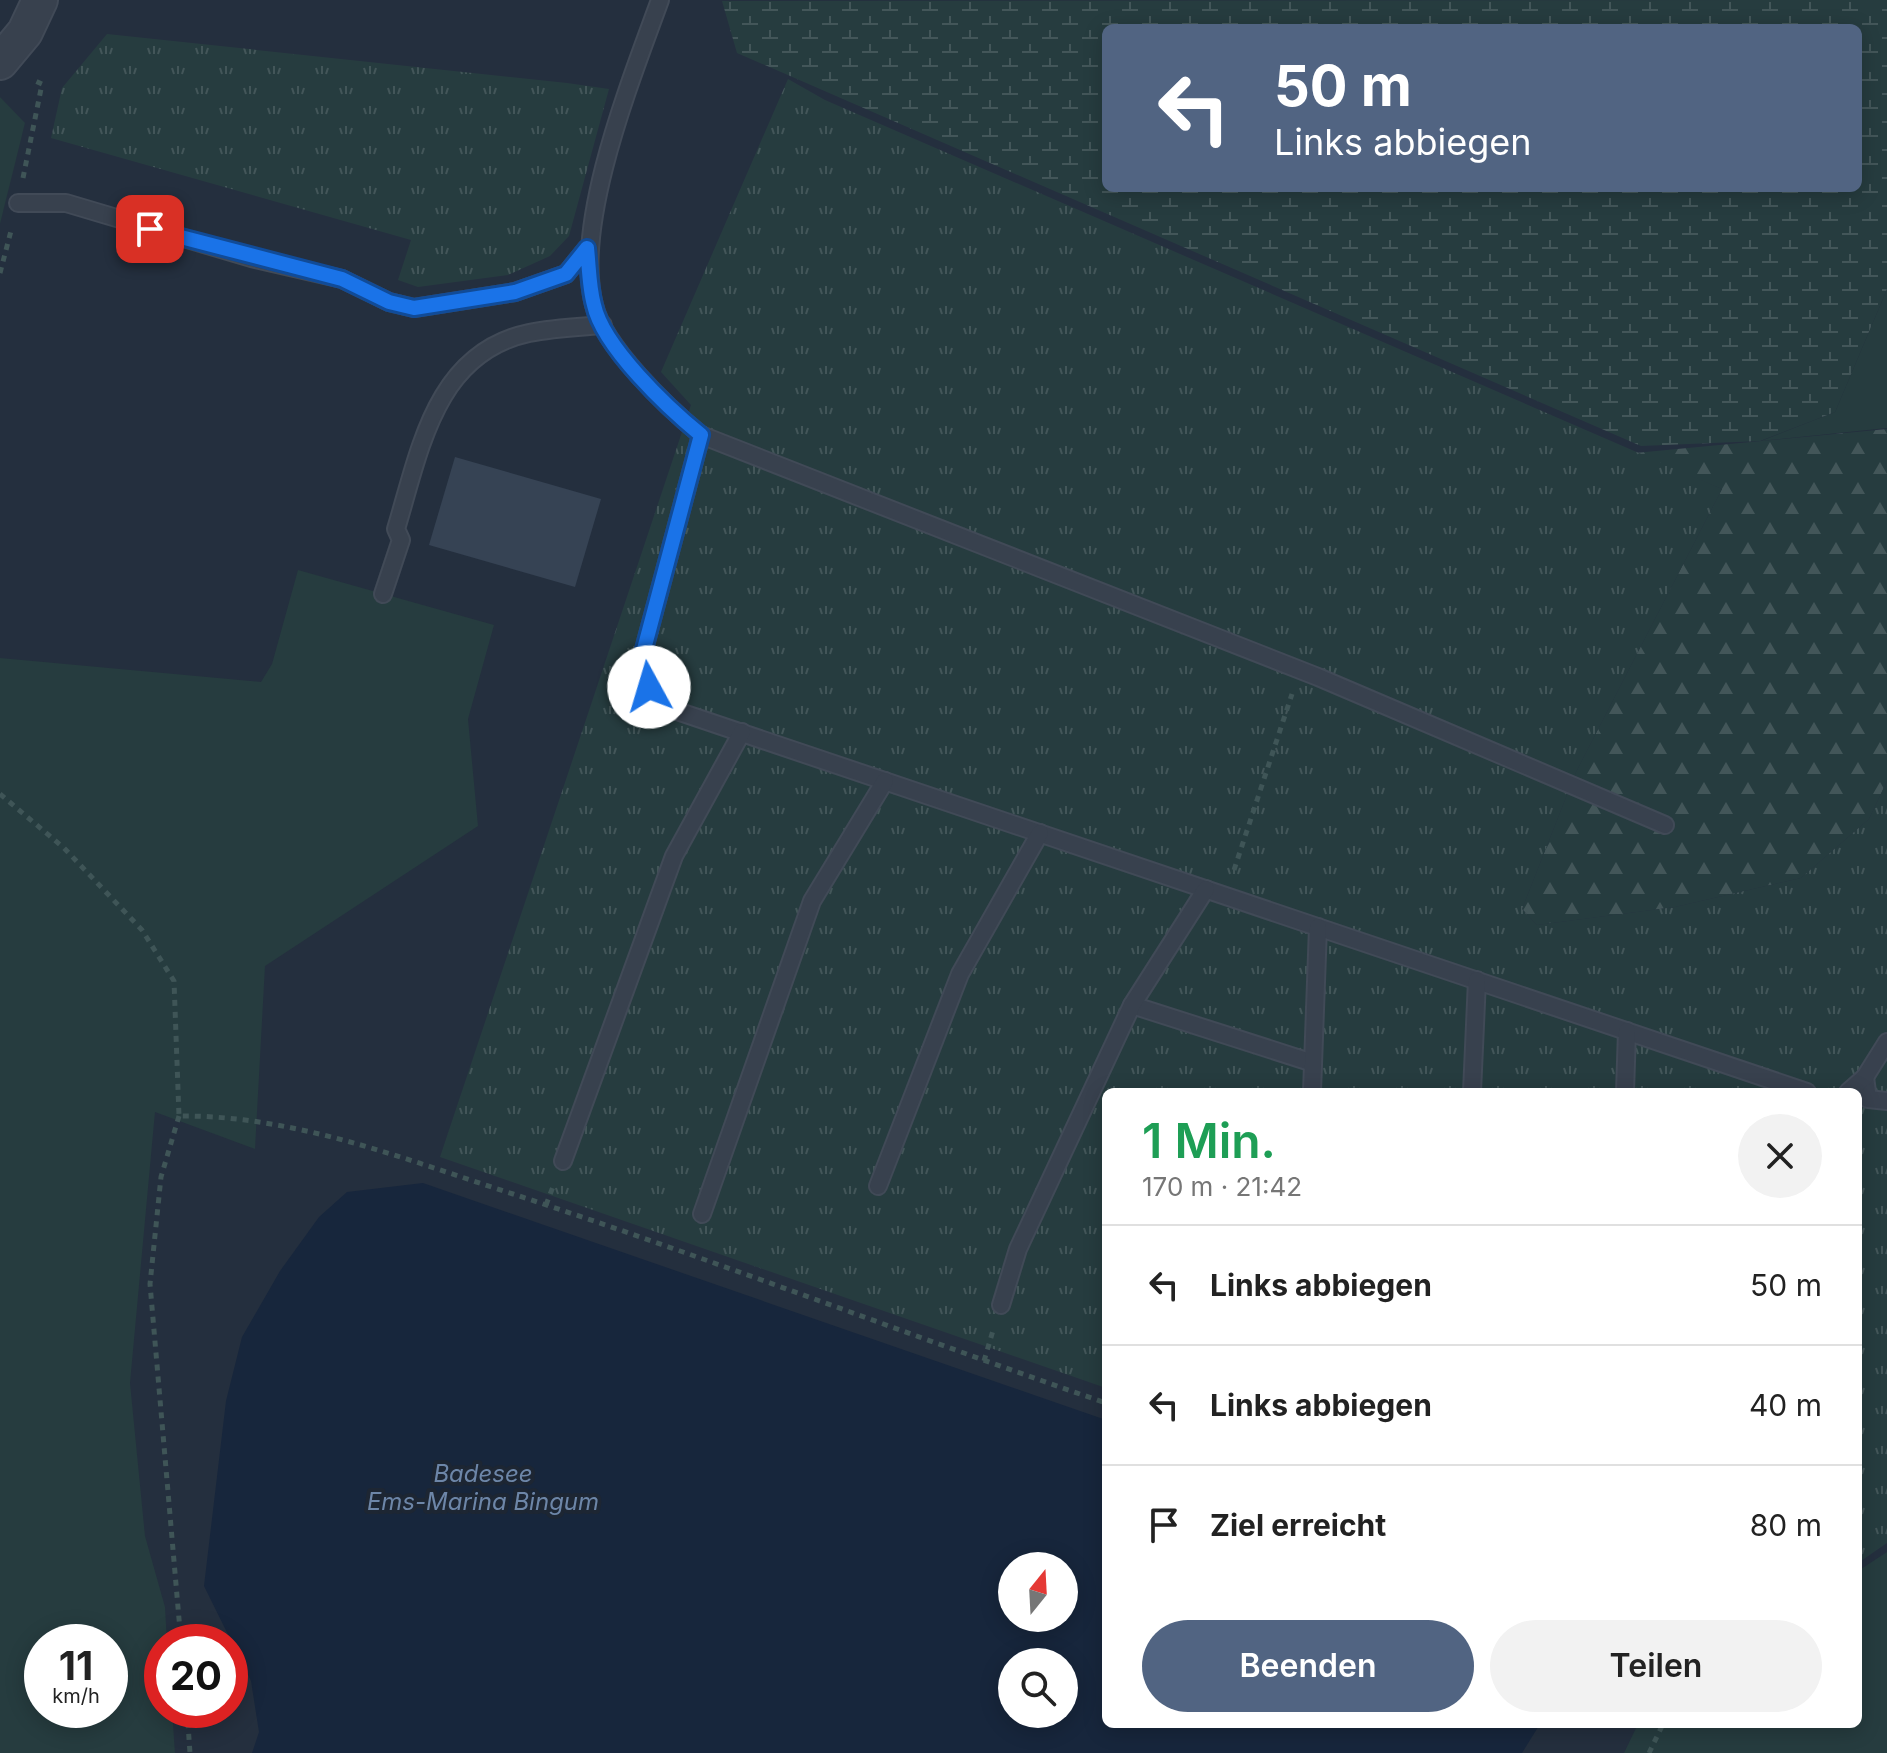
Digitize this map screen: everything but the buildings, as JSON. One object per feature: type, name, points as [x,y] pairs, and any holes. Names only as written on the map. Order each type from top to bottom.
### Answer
[{"type":"street","points":[[0,62],[25,32],[40,0]]},
{"type":"lane","points":[[660,0],[620,109],[587,248],[594,306],[603,325],[665,405],[701,435],[1299,670],[1665,825]]},
{"type":"lane","points":[[18,203],[66,203],[251,258],[342,279],[389,302],[414,308],[515,292],[566,274],[587,248]]},
{"type":"lane","points":[[383,594],[401,540],[396,529],[427,426],[450,382],[468,361],[493,345],[528,333],[603,325]]},
{"type":"lane","points":[[701,435],[643,653],[649,687],[671,709],[1627,1031],[1784,1088]]},
{"type":"lane","points":[[563,1161],[674,856],[742,732]]},
{"type":"lane","points":[[702,1214],[812,901],[885,781]]},
{"type":"lane","points":[[878,1186],[960,974],[1040,833]]},
{"type":"lane","points":[[1001,1305],[1018,1249],[1132,1005],[1206,889]]},
{"type":"lane","points":[[1312,1088],[1318,927]]},
{"type":"lane","points":[[1472,1088],[1477,980]]},
{"type":"lane","points":[[1132,1005],[1313,1063]]},
{"type":"lane","points":[[1625,1088],[1627,1031]]},
{"type":"lane","points":[[1853,1088],[1865,1077],[1887,1042]]},
{"type":"lane","points":[[1865,1077],[1868,1099],[1887,1101]]},
{"type":"path","points":[[18,203],[36,116]]},
{"type":"path","points":[[1244,840],[1299,670]]},
{"type":"path","points":[[0,794],[64,848],[142,930],[174,981],[179,1116],[161,1177],[150,1284],[179,1624]]},
{"type":"path","points":[[179,1116],[275,1123],[392,1155],[689,1252],[1102,1402]]},
{"type":"path","points":[[188,1728],[190,1753]]},
{"type":"path","points":[[1649,1753],[1661,1728]]},
{"type":"green space","points":[[1887,0],[1887,289],[1835,412],[1760,441],[1641,446],[737,53],[722,1]]},
{"type":"green space","points":[[107,34],[609,89],[569,236],[550,256],[508,275],[418,287],[398,280],[411,240],[51,138],[62,88]]},
{"type":"green space","points":[[788,79],[825,100],[1722,489],[1576,772],[1522,909],[1537,925],[1675,907],[1801,878],[1869,819],[1887,781],[1887,1543],[1862,1560],[1862,1088],[1102,1088],[1102,1387],[440,1157],[691,405],[661,372]]},
{"type":"green space","points":[[0,97],[25,123],[0,224]]},
{"type":"green space","points":[[1887,289],[1887,428],[1761,441],[1835,412]]},
{"type":"green space","points":[[1887,429],[1887,781],[1869,819],[1801,878],[1675,907],[1537,925],[1522,909],[1576,772],[1722,489],[1635,453]]},
{"type":"green space","points":[[298,570],[494,625],[468,719],[478,826],[265,966],[255,1149],[155,1112],[130,1383],[145,1536],[165,1607],[166,1624],[144,1624],[144,1728],[173,1728],[175,1753],[0,1753],[0,658],[261,682],[272,664]]},
{"type":"green space","points":[[1887,1552],[1887,1753],[1624,1753],[1636,1728],[1862,1728],[1862,1568]]},
{"type":"water","name":"Badesee Ems-Marina Bingum","points":[[423,1183],[1102,1419],[1102,1728],[1538,1728],[1522,1753],[252,1753],[259,1732],[248,1675],[248,1624],[223,1624],[204,1586],[226,1401],[242,1337],[280,1271],[319,1217],[347,1192]]},
{"type":"route","points":[[150,229],[251,258],[342,279],[389,302],[414,308],[515,292],[566,274],[587,248],[594,306],[603,325],[630,364],[665,405],[701,435],[643,653],[649,687]]}]
